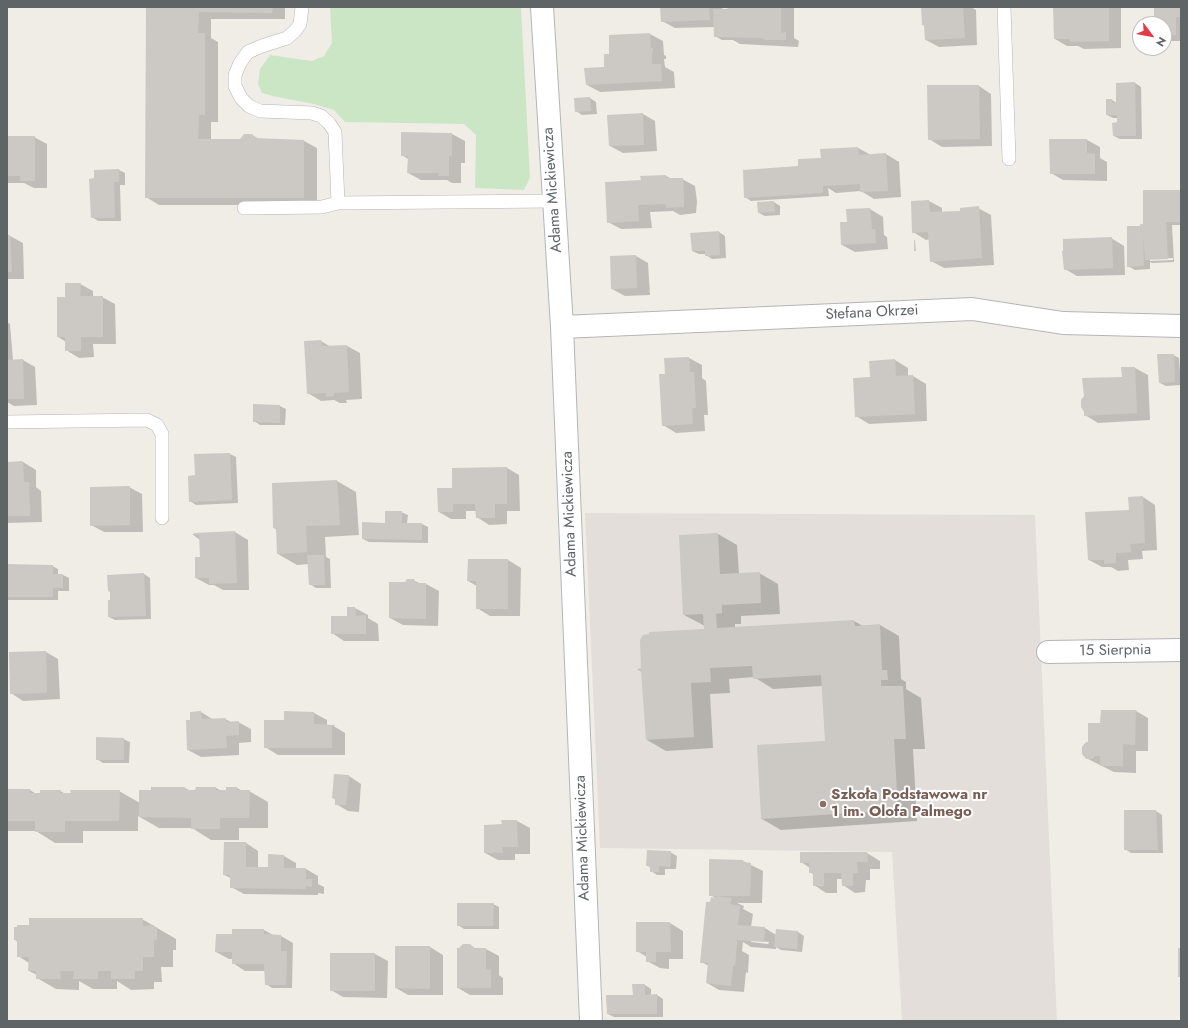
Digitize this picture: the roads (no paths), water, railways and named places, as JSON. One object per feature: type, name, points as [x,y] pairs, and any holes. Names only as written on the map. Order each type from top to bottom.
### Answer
[{"type":"street","name":"Adama Mickiewicza","points":[[542,7],[562,327],[591,1021]]},
{"type":"street","name":"Stefana Okrzei","points":[[562,327],[972,309],[1063,323],[1181,326]]},
{"type":"street","name":"15 Sierpnia","points":[[1048,652],[1181,650]]},
{"type":"lane","points":[[302,7],[300,24],[287,38],[248,52],[234,75],[235,86],[241,98],[249,106],[260,111],[312,113],[321,116],[329,123],[335,132],[338,203]]},
{"type":"lane","points":[[1004,7],[1009,159]]},
{"type":"lane","points":[[244,208],[322,207],[338,203],[554,201]]},
{"type":"lane","points":[[7,422],[147,420],[157,425],[162,434],[162,518]]},
{"type":"place","name":"Szkoła Podstawowa nr 1 im. Olofa Palmego","points":[[823,804]]}]
